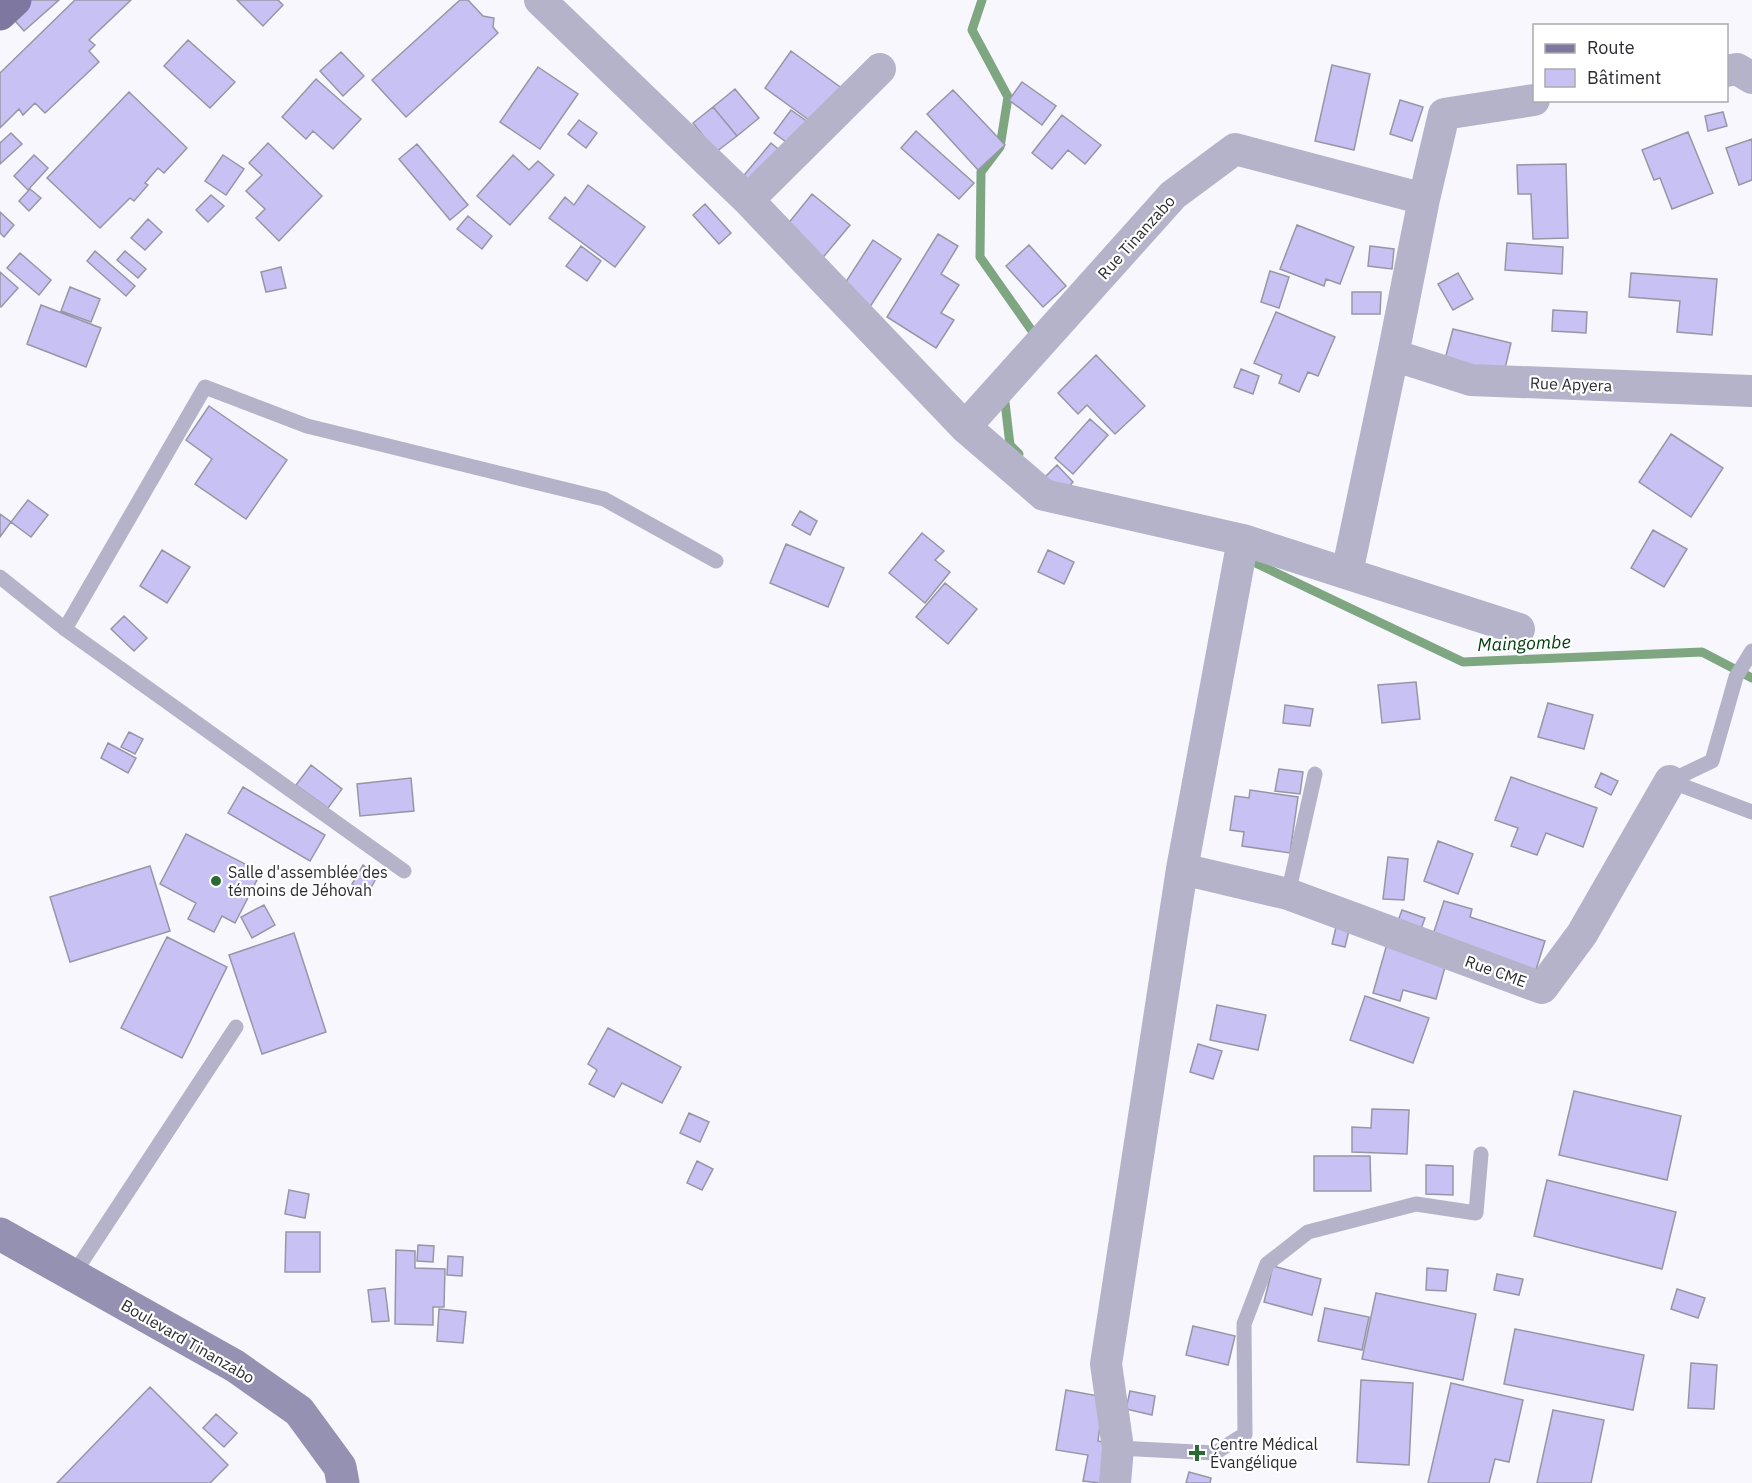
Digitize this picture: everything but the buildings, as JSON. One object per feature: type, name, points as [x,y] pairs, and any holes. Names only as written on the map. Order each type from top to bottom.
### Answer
[{"type":"main road","points":[[0,14],[15,0]]},
{"type":"street","points":[[540,0],[748,200],[964,427],[1044,495],[1241,551],[1347,573],[1519,629]]},
{"type":"street","points":[[748,200],[880,69]]},
{"type":"street","points":[[1728,71],[1737,69],[1752,78]]},
{"type":"street","points":[[1347,573],[1443,114],[1533,100]]},
{"type":"street","name":"Rue Tinanzabo","points":[[964,427],[1173,195],[1234,149],[1424,199]]},
{"type":"street","name":"Rue Apyera","points":[[1394,355],[1471,380],[1752,391]]},
{"type":"street","points":[[1115,1483],[1118,1448],[1106,1364],[1182,869],[1241,551]]},
{"type":"street","name":"Rue CME","points":[[1182,869],[1288,894],[1542,988],[1582,934],[1670,781]]},
{"type":"street","name":"Boulevard Tinanzabo","points":[[0,1234],[235,1366],[299,1411],[340,1467],[343,1483]]},
{"type":"lane","points":[[65,629],[205,387],[307,426],[604,499],[716,561]]},
{"type":"lane","points":[[0,577],[65,629],[404,871]]},
{"type":"lane","points":[[1670,781],[1712,761],[1736,677],[1748,657]]},
{"type":"lane","points":[[1288,894],[1315,774]]},
{"type":"lane","points":[[1670,781],[1752,812]]},
{"type":"lane","points":[[73,1275],[236,1027]]},
{"type":"lane","points":[[1118,1448],[1215,1453],[1245,1434],[1244,1324],[1267,1263],[1308,1232],[1416,1204],[1476,1213],[1481,1154]]},
{"type":"waterway","points":[[982,0],[972,30],[1008,97],[1000,147],[981,172],[980,257],[1037,338]]},
{"type":"waterway","points":[[1004,394],[1010,445],[1019,454]]},
{"type":"waterway","name":"Maingombe","points":[[1245,558],[1463,662],[1702,652],[1752,678]]},
{"type":"place","name":"Salle d'assemblée des témoins de Jéhovah","points":[[216,881]]},
{"type":"place","name":"Centre Médical Évangélique","points":[[1197,1453]]}]
